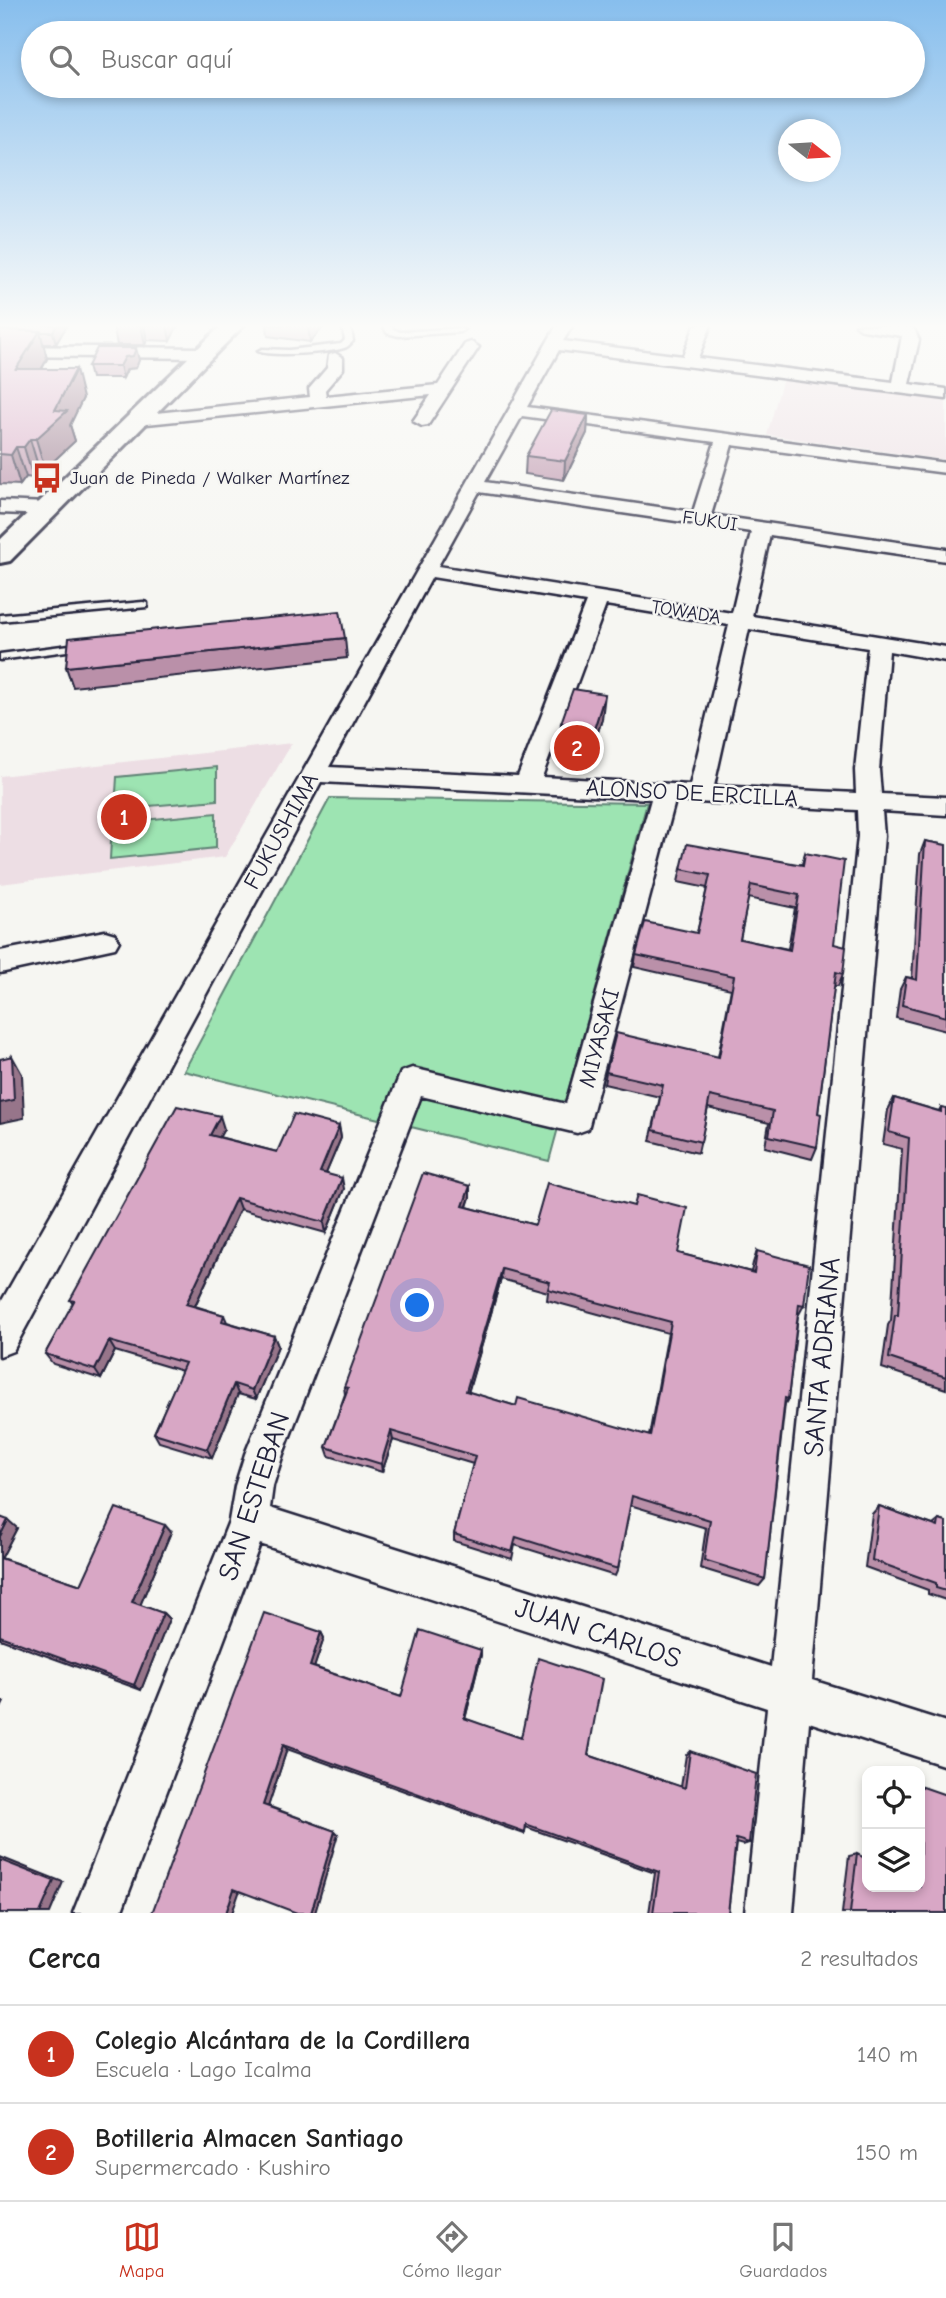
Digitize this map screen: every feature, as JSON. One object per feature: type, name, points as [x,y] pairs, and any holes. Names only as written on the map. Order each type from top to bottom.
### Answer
[{"type":"main road","points":[[0,555],[144,414]]},
{"type":"street","points":[[137,421],[200,414]]},
{"type":"street","points":[[290,414],[293,425]]},
{"type":"street","points":[[422,421],[426,414]]},
{"type":"street","name":"FUKUSHIMA","points":[[0,1339],[426,570],[517,414]]},
{"type":"street","points":[[543,414],[946,468]]},
{"type":"street","points":[[700,519],[725,439]]},
{"type":"street","name":"FUKUI","points":[[475,486],[946,555]]},
{"type":"street","points":[[0,507],[47,509]]},
{"type":"street","points":[[700,793],[762,528]]},
{"type":"street","name":"TOWADA","points":[[426,570],[946,654]]},
{"type":"street","points":[[527,785],[598,598]]},
{"type":"street","name":"SANTA ADRIANA","points":[[769,1913],[871,836],[867,770],[879,643]]},
{"type":"street","name":"ALONSO DE ERCILLA","points":[[313,774],[946,806]]},
{"type":"street","name":"MIYASAKI","points":[[412,1081],[577,1120],[665,792]]},
{"type":"street","points":[[0,962],[105,941]]},
{"type":"street","name":"SAN ESTEBAN","points":[[97,1913],[249,1521],[254,1486],[264,1454],[412,1081]]},
{"type":"street","name":"JUAN CARLOS","points":[[249,1521],[946,1744]]},
{"type":"lane","points":[[0,618],[143,606]]},
{"type":"lane","points":[[0,657],[97,645]]},
{"type":"shaded area","points":[[773,414],[946,414],[946,460],[767,435]]},
{"type":"shaded area","points":[[292,743],[225,857],[0,884],[0,776]]},
{"type":"green space","points":[[217,767],[217,800],[115,809],[117,777]]},
{"type":"green space","points":[[330,798],[647,803],[549,1161],[184,1071]]},
{"type":"green space","points":[[216,813],[216,848],[110,859],[112,823]]},
{"type":"building","points":[[0,414],[63,414],[36,439],[30,439],[24,447],[16,447],[11,455],[0,454]]},
{"type":"building","points":[[549,414],[588,415],[565,461],[526,456]]},
{"type":"building","points":[[340,611],[345,638],[66,667],[69,638]]},
{"type":"building","points":[[573,689],[605,694],[594,729],[561,723]]},
{"type":"building","points":[[925,841],[946,845],[946,1017],[902,1005],[906,977],[917,980]]},
{"type":"building","points":[[687,844],[803,865],[805,853],[844,861],[834,944],[846,947],[843,974],[836,972],[818,1113],[821,1114],[817,1147],[769,1136],[773,1111],[710,1096],[701,1142],[653,1130],[663,1085],[606,1072],[616,1033],[719,1057],[734,976],[636,955],[645,922],[697,933],[710,875],[681,869]],"holes":[[[751,885],[799,895],[790,950],[740,939]]]},
{"type":"building","points":[[12,1056],[14,1100],[0,1103],[0,1059]]},
{"type":"building","points":[[894,1098],[941,1112],[941,1107],[946,1108],[946,1377],[889,1358],[895,1315],[898,1315],[909,1138],[889,1132]]},
{"type":"building","points":[[177,1106],[220,1116],[210,1135],[277,1152],[294,1114],[339,1126],[320,1172],[342,1178],[324,1222],[236,1198],[186,1304],[224,1315],[222,1321],[274,1336],[252,1390],[234,1384],[207,1449],[154,1433],[185,1363],[109,1341],[95,1370],[45,1354],[74,1301],[70,1300]]},
{"type":"building","points":[[423,1173],[470,1186],[463,1206],[535,1225],[547,1183],[634,1206],[637,1195],[687,1208],[678,1253],[754,1273],[757,1251],[809,1265],[804,1305],[799,1304],[788,1399],[785,1398],[765,1579],[704,1560],[710,1520],[632,1496],[618,1569],[516,1537],[512,1552],[454,1534],[475,1456],[391,1431],[381,1464],[326,1447],[348,1388],[344,1387]],"holes":[[[502,1269],[550,1282],[548,1289],[671,1322],[650,1436],[518,1398],[516,1406],[466,1391]]]},
{"type":"building","points":[[879,1506],[938,1527],[939,1520],[946,1522],[946,1591],[936,1588],[936,1583],[872,1560]]},
{"type":"building","points":[[116,1508],[165,1525],[132,1602],[163,1613],[134,1685],[0,1636],[0,1558],[81,1585]]},
{"type":"building","points":[[0,1517],[8,1520],[0,1536]]},
{"type":"building","points":[[264,1613],[321,1632],[310,1666],[401,1697],[420,1630],[481,1650],[464,1718],[521,1738],[538,1658],[602,1679],[588,1755],[685,1788],[690,1751],[756,1774],[749,1843],[736,1839],[728,1913],[653,1913],[659,1872],[526,1824],[525,1832],[283,1745],[263,1805],[335,1831],[311,1913],[297,1913],[234,1889],[226,1913],[152,1913]]},
{"type":"building","points":[[925,1788],[946,1795],[946,1913],[850,1913],[857,1854],[862,1856],[862,1892],[925,1892]]},
{"type":"building","points":[[0,1860],[54,1881],[40,1913],[0,1913]]},
{"type":"place","name":"Juan de Pineda / Walker Martínez","points":[[47,478]]},
{"type":"place","name":"Botilleria Almacen Santiago","points":[[577,748]]},
{"type":"place","name":"Colegio Alcántara de la Cordillera","points":[[124,817]]}]
